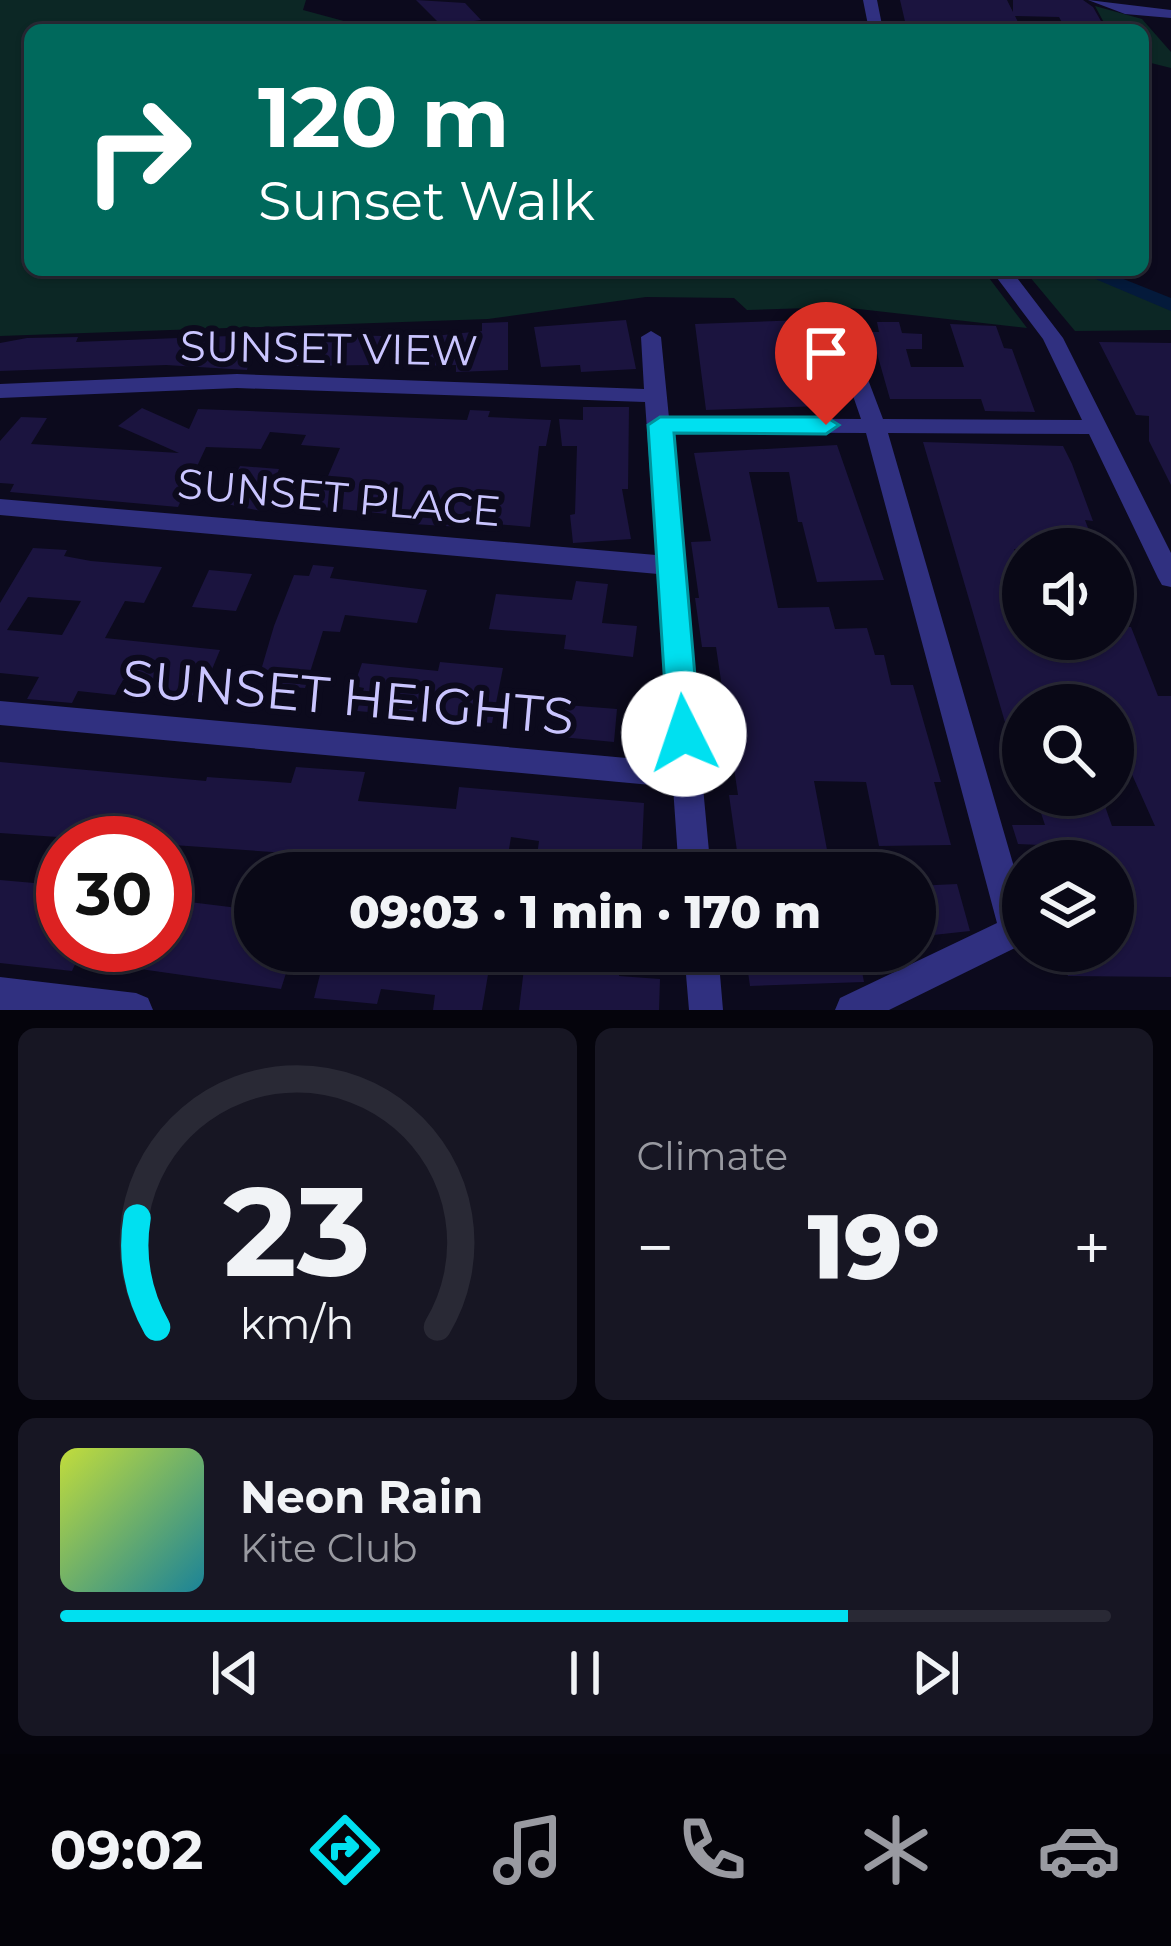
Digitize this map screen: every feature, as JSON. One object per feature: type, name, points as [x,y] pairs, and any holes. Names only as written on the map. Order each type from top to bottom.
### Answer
[{"type":"street","points":[[1094,0],[1125,10],[1171,14]]},
{"type":"street","points":[[1006,276],[1053,338],[1171,578]]},
{"type":"street","points":[[651,338],[693,852]]},
{"type":"street","points":[[851,361],[875,426],[1016,931],[852,1010]]},
{"type":"street","name":"SUNSET VIEW","points":[[0,391],[237,381],[657,396]]},
{"type":"street","points":[[660,425],[1096,427]]},
{"type":"street","name":"SUNSET PLACE","points":[[0,507],[671,566]]},
{"type":"street","name":"SUNSET HEIGHTS","points":[[0,713],[687,776]]},
{"type":"street","points":[[703,972],[706,1010]]},
{"type":"street","points":[[0,994],[136,1010]]},
{"type":"green space","points":[[0,0],[306,0],[303,10],[355,24],[24,24],[24,276],[988,276],[1027,328],[841,307],[747,310],[734,298],[646,297],[488,319],[0,336]]},
{"type":"green space","points":[[1095,6],[1146,24],[1105,24]]},
{"type":"green space","points":[[1149,27],[1171,52],[1171,68],[1149,62]]},
{"type":"green space","points":[[1029,276],[1093,276],[1171,307],[1171,330],[1075,331]]},
{"type":"building","points":[[416,0],[465,3],[481,20],[474,21],[477,24],[440,24]]},
{"type":"building","points":[[900,0],[1007,0],[1013,12],[1013,0],[1083,0],[1103,24],[1063,24],[1059,17],[1015,16],[1019,24],[906,24]]},
{"type":"building","points":[[833,319],[837,331],[879,332],[877,322],[899,322],[902,333],[922,334],[922,349],[906,349],[911,367],[964,367],[950,324],[996,326],[1004,348],[1012,349],[1035,412],[985,411],[981,399],[890,399],[876,350],[827,350],[838,388],[816,388],[822,406],[706,410],[695,324]]},
{"type":"building","points":[[626,320],[636,369],[581,372],[580,365],[541,367],[534,327]]},
{"type":"building","points":[[508,322],[508,370],[456,372],[456,365],[408,366],[405,339],[482,331],[482,323]]},
{"type":"building","points":[[255,335],[247,370],[166,365],[0,371],[0,343],[27,338],[78,337],[76,342]]},
{"type":"building","points":[[383,336],[376,365],[289,366],[295,338]]},
{"type":"building","points":[[1099,342],[1171,343],[1171,485],[1149,441],[1149,416],[1136,415]]},
{"type":"building","points":[[583,407],[629,407],[628,489],[622,489],[631,539],[573,543],[570,515],[575,514],[577,446],[562,446],[559,419],[583,420]]},
{"type":"building","points":[[142,408],[189,429],[198,409],[467,420],[470,410],[490,411],[488,417],[551,420],[546,446],[539,446],[530,527],[462,521],[461,527],[413,524],[415,517],[266,501],[261,511],[222,503],[240,466],[279,469],[276,477],[325,483],[340,448],[301,445],[306,435],[270,432],[261,449],[206,447],[178,507],[10,492],[14,484],[0,483],[0,441],[21,417],[47,418],[31,444],[179,453],[118,426]]},
{"type":"building","points":[[923,442],[1063,446],[1072,464],[1093,521],[1085,520],[1088,528],[1002,528],[1002,660],[1134,660],[1134,635],[1158,696],[1171,696],[1171,977],[1068,976],[1067,972],[1134,972],[1134,840],[1017,840],[1012,825],[1045,825],[1042,816],[1108,816],[1112,826],[1155,826],[1134,779],[1134,684],[1002,684],[1002,712]]},
{"type":"building","points":[[837,445],[884,580],[817,582],[802,522],[798,522],[789,472],[749,472],[778,608],[829,607],[835,629],[867,628],[875,655],[884,655],[891,685],[913,685],[941,782],[934,782],[951,845],[879,846],[866,782],[814,781],[827,852],[737,852],[729,795],[738,795],[716,647],[702,647],[695,598],[699,598],[691,542],[711,541],[694,453]]},
{"type":"building","points":[[33,548],[67,550],[64,556],[91,561],[162,567],[144,603],[125,601],[105,638],[220,650],[201,696],[161,693],[166,682],[123,680],[115,695],[78,691],[72,703],[27,699],[39,677],[0,673],[0,603]],"holes":[[[28,597],[81,601],[62,635],[7,630]]]},
{"type":"building","points":[[313,565],[334,567],[330,578],[427,590],[417,623],[345,615],[340,632],[323,631],[305,688],[273,686],[275,679],[259,677],[274,626],[294,575],[309,576]]},
{"type":"building","points":[[209,570],[252,574],[236,611],[192,607]]},
{"type":"building","points":[[576,581],[608,584],[602,623],[637,626],[633,657],[564,649],[566,635],[489,629],[496,594],[572,600]]},
{"type":"building","points":[[440,662],[503,668],[492,723],[357,711],[364,688],[354,686],[362,663],[438,671]]},
{"type":"building","points":[[566,705],[617,709],[614,742],[561,737]]},
{"type":"building","points":[[0,762],[206,781],[207,777],[291,783],[296,767],[365,772],[358,801],[456,809],[459,787],[644,803],[642,852],[538,852],[539,841],[511,837],[508,852],[273,852],[192,846],[192,816],[36,816],[36,836],[0,833]]},
{"type":"building","points":[[36,878],[36,967],[0,963],[0,880],[34,883]]},
{"type":"building","points":[[957,884],[970,931],[936,935],[936,885]]},
{"type":"building","points":[[192,902],[234,908],[234,972],[286,972],[281,989],[161,972],[192,972]]},
{"type":"building","points":[[321,972],[488,972],[482,1010],[433,1010],[435,995],[381,989],[377,1004],[314,998]]},
{"type":"building","points":[[524,972],[619,972],[619,976],[660,979],[659,1010],[519,1010]]},
{"type":"building","points":[[748,972],[862,972],[864,982],[750,986]]},
{"type":"waterway","points":[[1099,276],[1171,305]]},
{"type":"route","points":[[684,734],[660,425],[826,425]]}]
